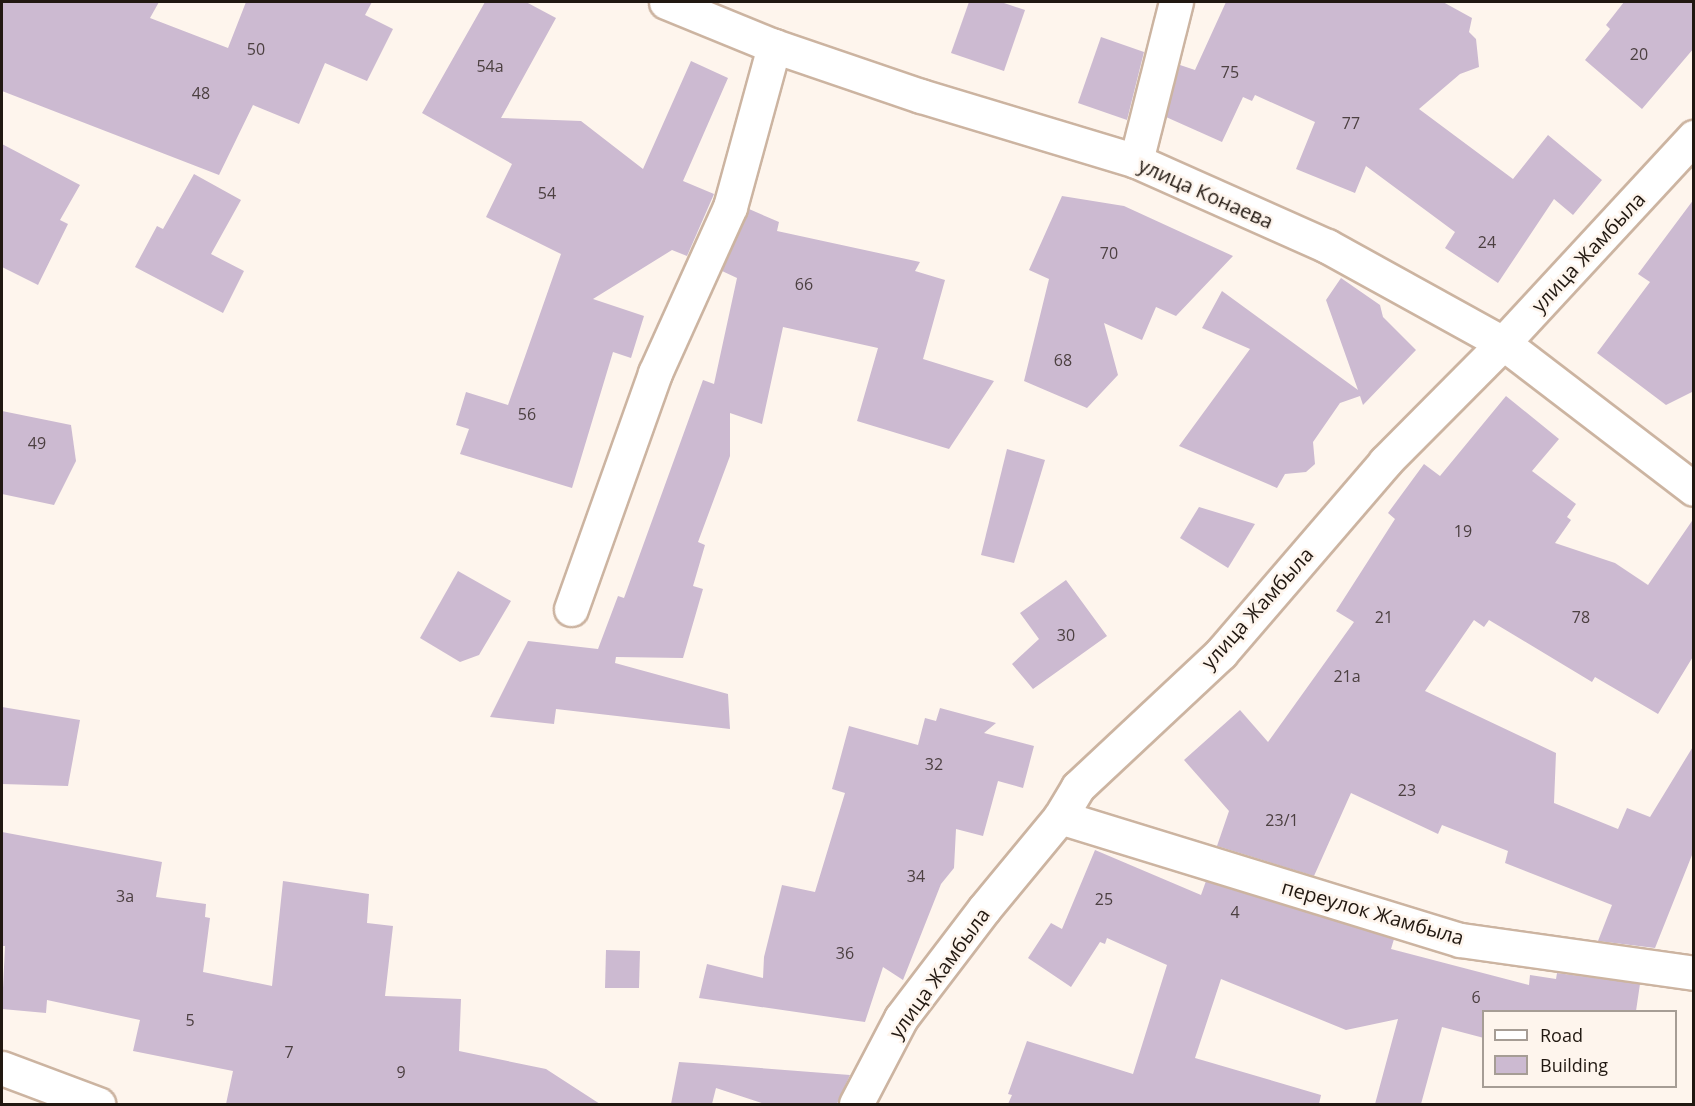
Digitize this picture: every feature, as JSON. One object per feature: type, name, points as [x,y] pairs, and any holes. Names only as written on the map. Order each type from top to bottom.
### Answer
[{"type":"street","name":"улица Конаева","points":[[666,2],[774,46],[921,96],[1136,162],[1327,246],[1503,343],[1694,489]]},
{"type":"street","points":[[1136,162],[1176,2]]},
{"type":"street","points":[[571,609],[655,373],[730,207],[774,46]]},
{"type":"street","name":"улица Жамбыла","points":[[856,1104],[901,1018],[984,909],[1060,817],[1078,787],[1221,654],[1384,462],[1503,343],[1694,137]]},
{"type":"street","name":"переулок Жамбыла","points":[[1060,817],[1460,940],[1667,966],[1694,973]]},
{"type":"street","points":[[2,1068],[98,1104]]},
{"type":"building","points":[[2,2],[159,2],[150,18],[228,48],[246,2],[372,2],[365,15],[393,29],[367,81],[325,63],[299,124],[253,105],[219,175],[2,91]]},
{"type":"building","points":[[485,2],[526,2],[556,18],[501,118],[581,121],[643,169],[691,61],[728,78],[683,181],[714,194],[687,256],[672,250],[593,299],[644,316],[631,358],[613,352],[572,488],[460,454],[469,429],[456,425],[466,392],[508,405],[561,254],[486,217],[512,164],[422,113]]},
{"type":"building","points":[[969,2],[1001,2],[1025,10],[1004,71],[951,53]]},
{"type":"building","points":[[1226,2],[1443,2],[1472,18],[1469,32],[1476,39],[1479,67],[1460,74],[1419,109],[1513,179],[1548,135],[1602,180],[1573,215],[1554,199],[1498,283],[1445,248],[1455,232],[1366,166],[1355,193],[1296,169],[1315,122],[1255,95],[1252,101],[1243,97],[1222,142],[1166,117],[1180,65],[1195,70]]},
{"type":"building","points":[[1624,2],[1694,2],[1694,48],[1642,109],[1585,60],[1610,29],[1606,25]]},
{"type":"building","points":[[1101,37],[1144,52],[1127,120],[1078,103]]},
{"type":"building","points":[[2,144],[80,185],[60,220],[68,224],[38,285],[2,267]]},
{"type":"building","points":[[194,174],[241,200],[211,254],[244,271],[223,313],[135,267],[157,226],[163,229]]},
{"type":"building","points":[[1062,196],[1124,206],[1233,256],[1176,316],[1156,307],[1142,340],[1104,323],[1118,375],[1087,408],[1024,381],[1049,279],[1029,270]]},
{"type":"building","points":[[1694,199],[1694,391],[1666,405],[1597,353],[1650,282],[1638,274]]},
{"type":"building","points":[[749,209],[779,222],[777,231],[920,262],[915,271],[945,280],[923,359],[994,381],[949,449],[857,421],[878,348],[783,327],[762,424],[730,413],[730,456],[698,542],[705,545],[693,586],[703,589],[683,658],[616,657],[615,663],[728,694],[730,729],[556,709],[554,724],[490,717],[528,641],[598,649],[618,596],[624,598],[703,380],[714,384],[737,278],[722,271]]},
{"type":"building","points":[[1341,278],[1380,305],[1383,317],[1416,350],[1363,405],[1360,396],[1340,403],[1313,442],[1315,464],[1306,472],[1285,474],[1277,488],[1179,446],[1250,349],[1202,328],[1222,291],[1358,390],[1326,300]]},
{"type":"building","points":[[1506,396],[1559,439],[1532,471],[1576,504],[1567,517],[1571,520],[1555,543],[1615,563],[1648,585],[1694,518],[1694,655],[1658,714],[1595,677],[1592,682],[1489,620],[1484,627],[1474,620],[1425,691],[1556,753],[1554,803],[1618,829],[1627,808],[1650,817],[1694,745],[1694,850],[1655,948],[1598,941],[1612,905],[1505,863],[1508,851],[1442,825],[1438,834],[1351,793],[1314,876],[1217,846],[1229,811],[1184,760],[1240,710],[1268,742],[1354,622],[1336,611],[1395,519],[1388,513],[1424,464],[1440,476]]},
{"type":"building","points":[[2,411],[71,425],[76,461],[54,505],[2,494]]},
{"type":"building","points":[[1007,449],[1045,460],[1014,563],[981,555]]},
{"type":"building","points":[[1199,507],[1255,524],[1228,568],[1180,538]]},
{"type":"building","points":[[458,571],[511,601],[479,655],[460,662],[420,638]]},
{"type":"building","points":[[1066,580],[1107,636],[1033,689],[1012,664],[1039,639],[1020,613]]},
{"type":"building","points":[[2,707],[80,720],[68,786],[2,784]]},
{"type":"building","points":[[940,708],[996,723],[984,733],[1034,746],[1023,788],[998,781],[983,836],[956,829],[954,868],[941,884],[903,980],[883,967],[865,1022],[699,998],[707,964],[763,978],[764,957],[782,885],[815,892],[845,793],[832,789],[849,726],[918,745],[925,718],[936,721]]},
{"type":"building","points":[[2,832],[162,862],[156,897],[206,904],[205,917],[210,918],[203,972],[272,986],[283,881],[369,894],[367,923],[393,926],[385,996],[461,999],[459,1051],[546,1069],[600,1104],[226,1104],[233,1071],[133,1051],[140,1020],[47,1000],[46,1013],[2,1009],[5,946],[2,946]]},
{"type":"building","points":[[1095,850],[1201,895],[1206,881],[1394,939],[1391,949],[1529,985],[1530,975],[1556,979],[1557,973],[1640,984],[1636,1010],[1482,1010],[1482,1037],[1442,1027],[1421,1104],[1375,1104],[1398,1019],[1346,1030],[1221,979],[1195,1058],[1321,1095],[1319,1104],[1008,1104],[1012,1095],[1008,1094],[1027,1041],[1133,1074],[1167,965],[1107,938],[1105,944],[1100,942],[1071,987],[1028,958],[1051,923],[1062,929]]},
{"type":"building","points":[[606,950],[640,951],[639,988],[605,988]]},
{"type":"building","points":[[679,1062],[850,1075],[837,1104],[765,1104],[716,1088],[712,1104],[671,1104]]}]
